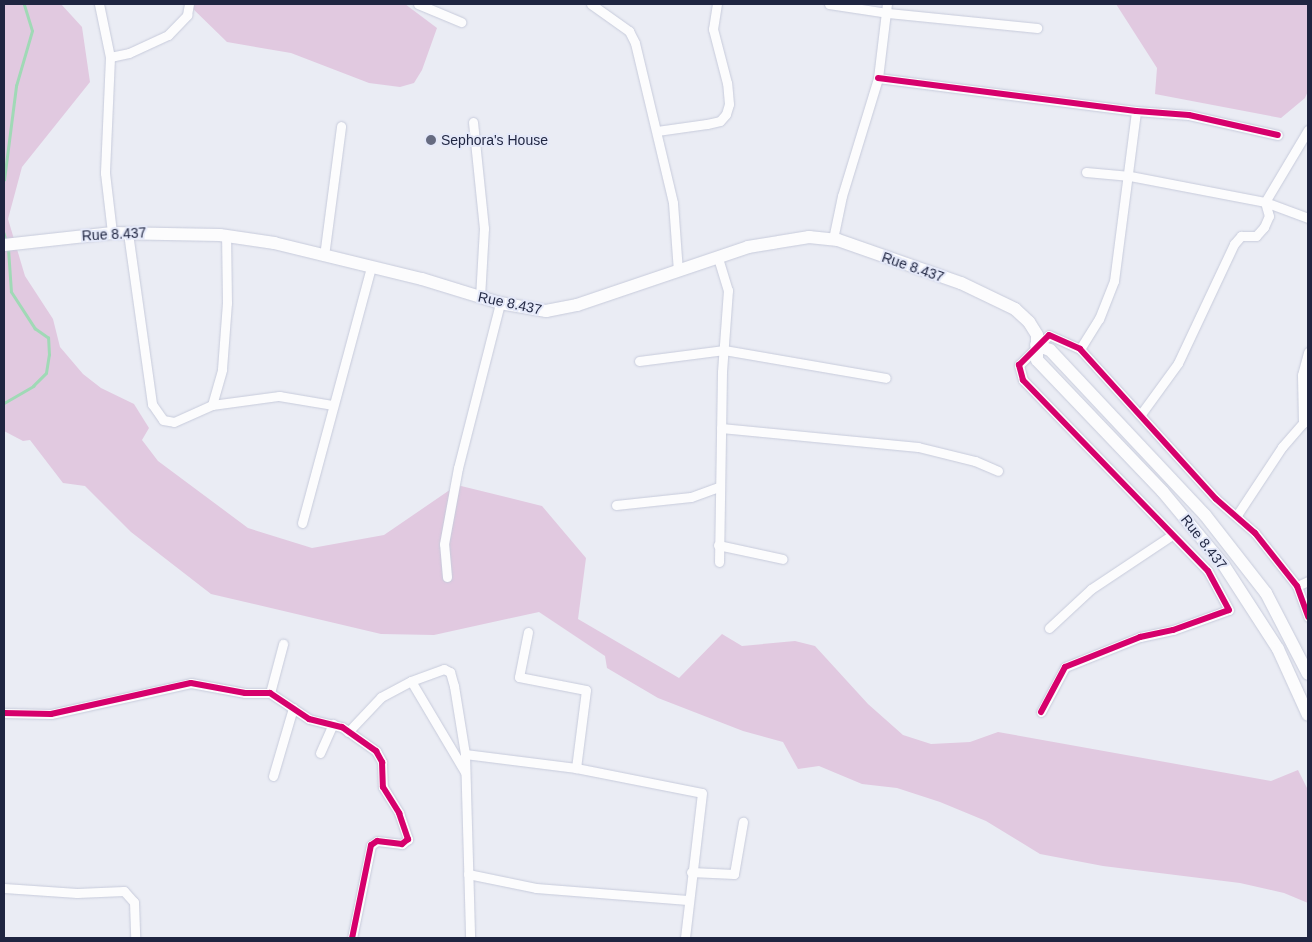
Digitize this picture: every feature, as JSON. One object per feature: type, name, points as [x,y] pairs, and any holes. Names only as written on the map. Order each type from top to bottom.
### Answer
[{"type":"main road","name":"Rue 8.437","points":[[8,244],[112,233],[226,235],[274,243],[500,303],[533,310],[557,310],[770,241],[809,237],[832,239],[993,297],[1015,309],[1030,322],[1037,335],[1037,360],[1164,492],[1223,564],[1278,649],[1308,715]]},
{"type":"main road","name":"Rue 8.437","points":[[1036,345],[1050,350],[1205,515],[1266,593],[1308,674]]},
{"type":"street","points":[[99,4],[110,57],[105,173],[112,233]]},
{"type":"street","points":[[110,57],[129,53],[168,35],[187,15],[189,4]]},
{"type":"street","points":[[418,4],[462,22]]},
{"type":"street","points":[[591,4],[629,31],[635,43],[673,203],[678,271]]},
{"type":"street","points":[[657,131],[720,121],[726,114],[729,104],[727,83],[713,29],[717,4]]},
{"type":"street","points":[[829,4],[887,9],[1037,28]]},
{"type":"street","points":[[832,239],[878,78],[887,9]]},
{"type":"street","points":[[878,78],[1136,111],[1189,114],[1278,135]]},
{"type":"street","points":[[1080,349],[1099,319],[1114,281],[1130,176],[1136,111]]},
{"type":"street","points":[[473,122],[484,228],[480,297]]},
{"type":"street","points":[[324,256],[341,126]]},
{"type":"street","points":[[1141,414],[1178,363],[1234,244],[1241,236],[1256,236],[1264,227],[1269,216],[1266,202],[1308,130]]},
{"type":"street","points":[[1086,172],[1130,176],[1266,202],[1308,218]]},
{"type":"street","points":[[128,233],[152,404],[164,420],[174,422],[212,405],[290,396],[333,405]]},
{"type":"street","points":[[212,405],[222,369],[227,313],[226,235]]},
{"type":"street","points":[[718,258],[728,290],[719,487],[719,562]]},
{"type":"street","points":[[302,523],[315,483],[333,405],[371,268]]},
{"type":"street","points":[[447,577],[444,544],[458,468],[500,303]]},
{"type":"street","points":[[1041,712],[1065,667],[1140,637],[1173,630],[1229,610],[1208,571],[1023,380],[1018,365],[1036,345],[1049,335],[1080,349],[1141,414],[1216,499],[1236,515],[1278,560],[1296,586],[1308,616]]},
{"type":"street","points":[[639,361],[724,350],[886,378]]},
{"type":"street","points":[[1236,515],[1282,447],[1306,422],[1302,375],[1308,352]]},
{"type":"street","points":[[721,428],[918,447],[975,461],[998,471]]},
{"type":"street","points":[[616,505],[690,497],[719,487]]},
{"type":"street","points":[[1049,628],[1092,588],[1172,535]]},
{"type":"street","points":[[718,545],[783,560]]},
{"type":"street","points":[[1296,586],[1308,581]]},
{"type":"street","points":[[528,632],[519,677],[586,690],[576,768]]},
{"type":"street","points":[[270,693],[283,644]]},
{"type":"street","points":[[348,732],[381,697],[412,681],[444,669],[450,672],[466,754],[470,938]]},
{"type":"street","points":[[412,681],[466,775]]},
{"type":"street","points":[[4,713],[51,714],[191,683],[245,692],[270,693],[309,719],[333,724],[348,732],[376,751],[382,762],[383,787],[400,813],[408,839],[402,844],[377,840],[371,845],[352,938]]},
{"type":"street","points":[[273,776],[293,708]]},
{"type":"street","points":[[320,753],[333,724]]},
{"type":"street","points":[[466,754],[576,768],[702,793],[702,818],[691,872],[685,938]]},
{"type":"street","points":[[691,872],[734,874],[742,822]]},
{"type":"street","points":[[468,874],[536,888],[688,900]]},
{"type":"street","points":[[4,888],[77,893],[124,891],[134,902],[135,938]]},
{"type":"shaded area","points":[[4,4],[61,4],[82,27],[90,82],[22,167],[8,219],[25,276],[53,319],[60,347],[83,374],[101,388],[134,404],[149,428],[142,440],[158,461],[248,528],[312,548],[384,535],[457,485],[542,506],[586,558],[578,619],[679,678],[722,634],[742,646],[795,641],[815,646],[868,704],[903,735],[931,744],[970,742],[998,732],[1271,781],[1298,770],[1308,790],[1308,903],[1284,893],[1240,883],[1103,866],[1040,854],[986,821],[940,802],[897,788],[862,784],[819,766],[798,769],[783,742],[743,731],[658,698],[607,668],[605,656],[539,612],[434,635],[381,634],[211,594],[131,532],[85,486],[63,483],[30,440],[23,441],[4,431]]},
{"type":"shaded area","points":[[188,4],[405,4],[437,28],[422,70],[414,83],[400,87],[369,83],[291,53],[227,42]]},
{"type":"shaded area","points":[[1116,4],[1308,4],[1308,91],[1305,98],[1281,118],[1155,94],[1157,68]]},
{"type":"waterway","points":[[4,180],[16,86],[32,31],[24,4]]},
{"type":"waterway","points":[[4,233],[6,241]]},
{"type":"waterway","points":[[4,403],[33,386],[46,373],[49,355],[48,338],[35,329],[11,292],[8,249]]},
{"type":"cycle path","points":[[878,78],[1136,111],[1189,115],[1278,135]]},
{"type":"cycle path","points":[[1041,712],[1065,667],[1140,637],[1173,630],[1229,610],[1208,571],[1023,380],[1019,365],[1049,335],[1080,349],[1216,499],[1255,533],[1297,586],[1308,617]]},
{"type":"cycle path","points":[[4,713],[51,714],[191,683],[245,693],[270,693],[309,719],[342,727],[376,751],[382,762],[383,787],[399,813],[408,839],[402,844],[377,841],[371,845],[352,938]]},
{"type":"place","name":"Sephora's House","points":[[431,140]]}]
